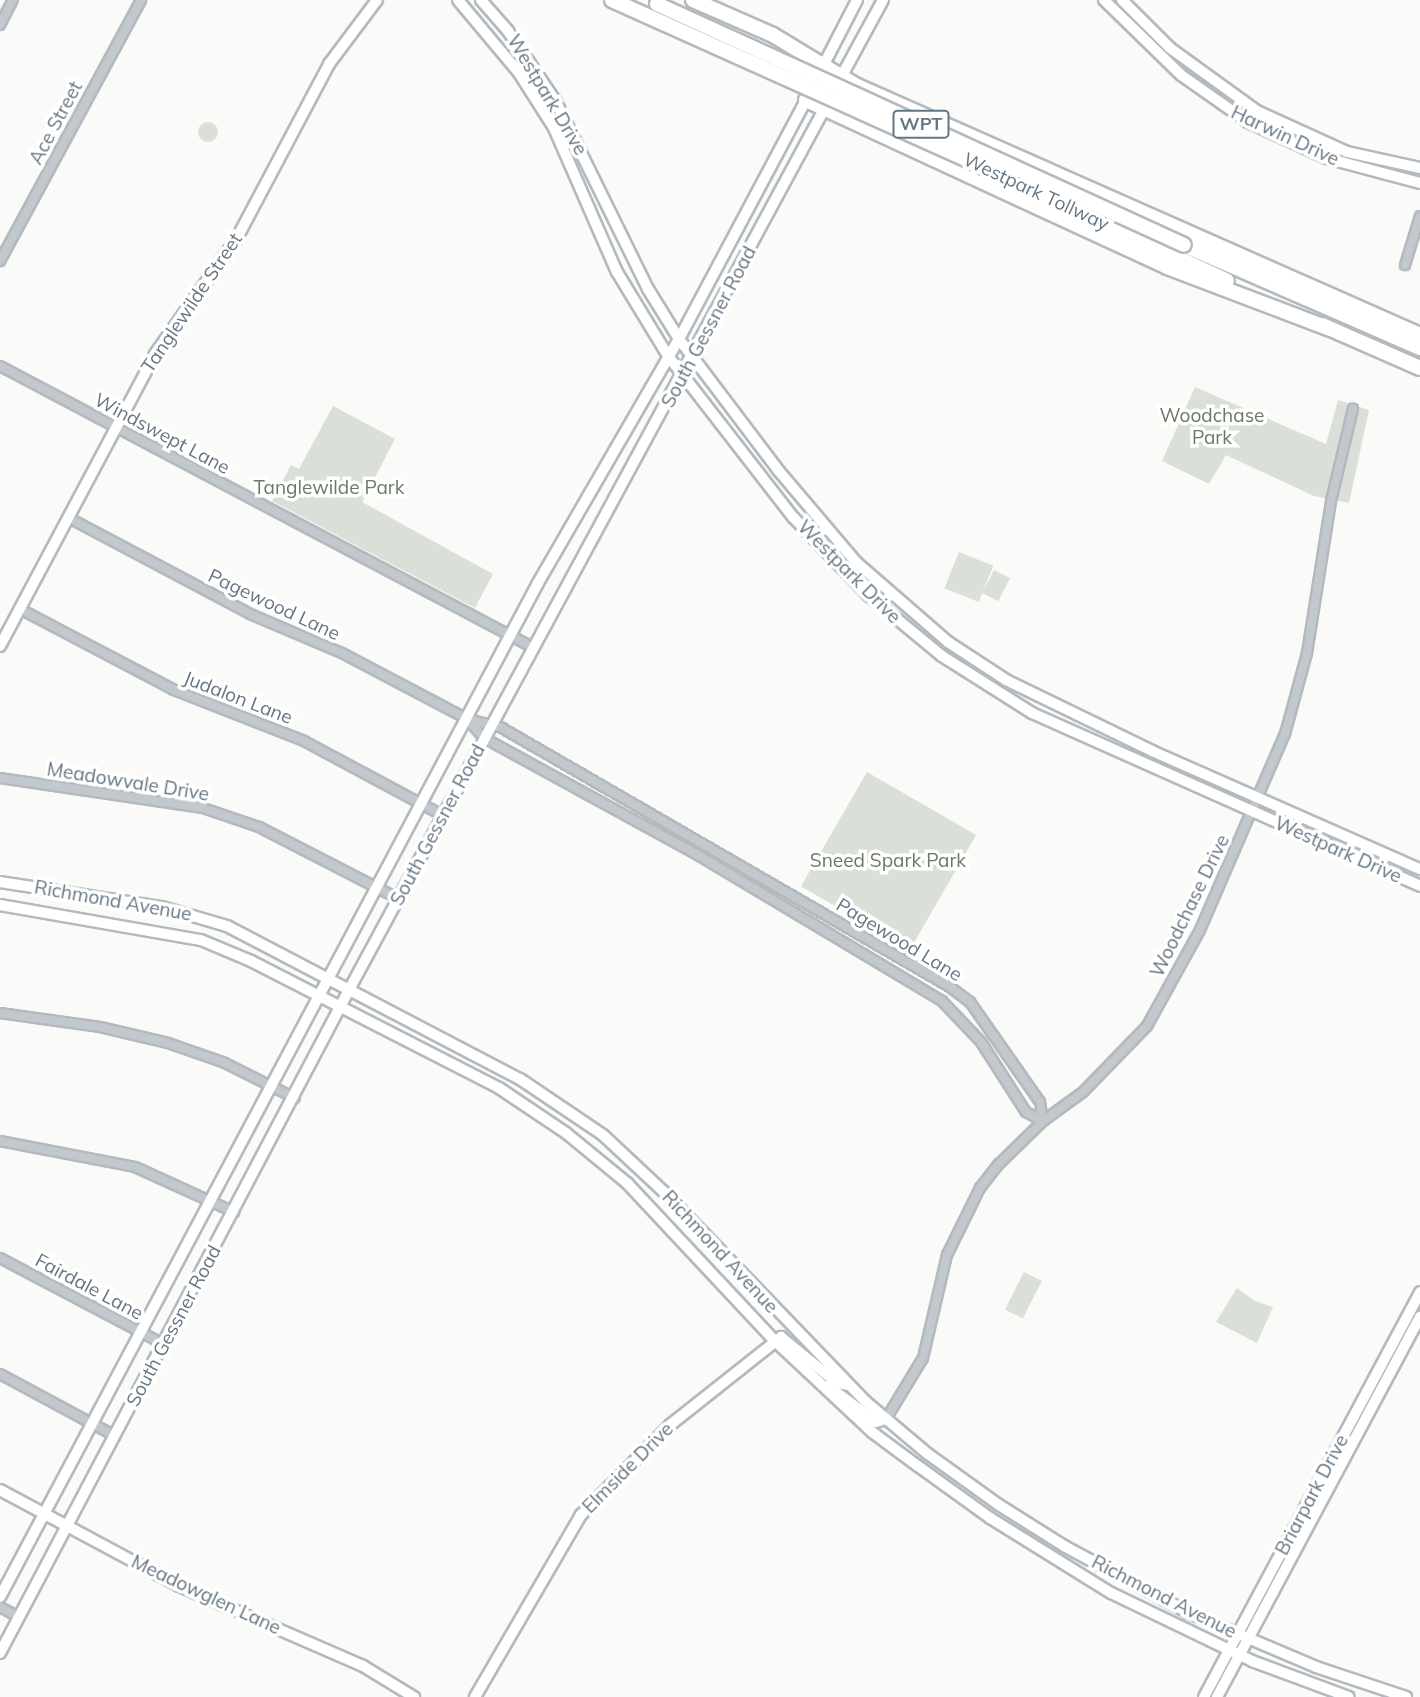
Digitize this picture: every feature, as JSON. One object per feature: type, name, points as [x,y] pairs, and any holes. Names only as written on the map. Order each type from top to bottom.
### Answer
[{"type":"highway","name":"Westpark Tollway","points":[[612,0],[1420,368]]},
{"type":"highway","points":[[693,0],[773,35],[842,76],[1420,335]]},
{"type":"highway","name":"Westpark Tollway","points":[[653,2],[1184,245],[1420,348]]},
{"type":"highway","points":[[806,100],[1167,267],[1330,329]]},
{"type":"main road","name":"Westpark Drive","points":[[457,0],[493,40],[562,141],[617,272],[668,356],[845,574],[942,656],[1032,713],[1420,886]]},
{"type":"main road","name":"Westpark Drive","points":[[481,0],[508,31],[575,135],[642,277],[679,339],[778,470],[856,562],[948,642],[1006,680],[1259,800],[1420,869]]},
{"type":"main road","name":"South Gessner Road","points":[[0,1597],[321,997],[510,635],[679,339],[857,0]]},
{"type":"main road","name":"South Gessner Road","points":[[0,1653],[532,647],[693,359],[883,0]]},
{"type":"main road","name":"Harwin Drive","points":[[1104,0],[1181,75],[1237,115],[1294,144],[1361,170],[1420,183]]},
{"type":"main road","name":"Harwin Drive","points":[[1122,0],[1190,64],[1256,111],[1299,133],[1383,162],[1420,169]]},
{"type":"main road","name":"Tanglewilde Street","points":[[0,646],[155,354],[237,238],[329,64],[379,1]]},
{"type":"main road","points":[[493,40],[508,31]]},
{"type":"main road","points":[[1181,75],[1190,64]]},
{"type":"main road","points":[[1294,144],[1299,133]]},
{"type":"main road","points":[[562,141],[575,135]]},
{"type":"main road","points":[[746,211],[766,221]]},
{"type":"main road","points":[[766,480],[778,470]]},
{"type":"main road","points":[[579,518],[598,530]]},
{"type":"main road","points":[[845,574],[856,562]]},
{"type":"main road","points":[[1365,862],[1371,848]]},
{"type":"main road","name":"Richmond Avenue","points":[[0,881],[132,902],[227,926],[473,1053],[552,1099],[603,1135],[698,1228],[849,1385],[886,1419],[999,1505],[1116,1575],[1237,1634],[1406,1697]]},
{"type":"main road","points":[[128,925],[132,902]]},
{"type":"main road","name":"Richmond Avenue","points":[[0,905],[128,925],[201,940],[458,1066],[517,1100],[595,1155],[686,1243],[774,1340],[872,1432],[990,1518],[1111,1592],[1234,1653],[1349,1697]]},
{"type":"main road","points":[[458,1066],[473,1053]]},
{"type":"main road","points":[[686,1243],[698,1228]]},
{"type":"main road","name":"Briarpark Drive","points":[[1217,1697],[1234,1653],[1237,1634],[1420,1292]]},
{"type":"main road","name":"Briarpark Drive","points":[[1203,1697],[1234,1653],[1248,1639],[1420,1317]]},
{"type":"main road","points":[[774,1340],[786,1339],[837,1383],[849,1385]]},
{"type":"main road","name":"Elmside Drive","points":[[475,1697],[592,1501],[670,1425],[774,1340]]},
{"type":"main road","points":[[821,1385],[844,1395],[876,1422],[886,1419]]},
{"type":"main road","name":"Meadowglen Lane","points":[[0,1490],[186,1590],[363,1666],[414,1697]]},
{"type":"main road","points":[[990,1518],[999,1505]]},
{"type":"main road","points":[[1111,1592],[1116,1575]]},
{"type":"street","points":[[0,25],[13,0]]},
{"type":"street","name":"Ace Street","points":[[0,261],[141,0]]},
{"type":"street","points":[[1405,265],[1420,216]]},
{"type":"street","name":"Windswept Lane","points":[[0,366],[532,647]]},
{"type":"street","name":"Woodchase Drive","points":[[886,1419],[923,1358],[947,1255],[963,1217],[999,1164],[1043,1121],[1083,1092],[1147,1026],[1192,947],[1259,800],[1285,734],[1303,672],[1331,501],[1353,409]]},
{"type":"street","name":"Pagewood Lane","points":[[69,518],[250,614],[342,653],[467,719],[492,723],[666,819],[970,1002],[1040,1102],[1043,1121]]},
{"type":"street","name":"Judalon Lane","points":[[20,609],[182,694],[304,741],[444,816]]},
{"type":"street","name":"Pagewood Lane","points":[[467,719],[484,738],[698,855],[942,1001],[981,1042],[1026,1112],[1043,1121]]},
{"type":"street","name":"Meadowvale Drive","points":[[0,778],[203,808],[258,827],[399,899]]},
{"type":"street","points":[[0,1013],[100,1027],[168,1044],[272,1085],[295,1098]]},
{"type":"street","points":[[0,1141],[135,1167],[211,1199],[234,1212]]},
{"type":"street","name":"Fairdale Lane","points":[[0,1258],[163,1344]]},
{"type":"street","points":[[0,1374],[115,1436]]},
{"type":"street","points":[[0,1607],[19,1617]]},
{"type":"green space","points":[[208,122],[215,125],[218,132],[215,139],[208,142],[201,139],[198,132],[201,125]]},
{"type":"green space","name":"Woodchase Park","points":[[1195,387],[1326,444],[1338,400],[1369,410],[1349,503],[1314,496],[1226,455],[1209,484],[1162,461]]},
{"type":"green space","name":"Tanglewilde Park","points":[[333,406],[395,439],[362,502],[493,574],[475,608],[272,501],[291,465],[299,469]]},
{"type":"green space","points":[[959,552],[993,566],[979,602],[944,588]]},
{"type":"green space","points":[[994,570],[1010,578],[998,601],[982,593]]},
{"type":"green space","name":"Sneed Spark Park","points":[[867,772],[976,835],[910,949],[801,886]]},
{"type":"green space","points":[[1024,1272],[1042,1281],[1023,1319],[1005,1309]]},
{"type":"green space","points":[[1237,1288],[1255,1301],[1273,1307],[1257,1343],[1216,1322]]}]
